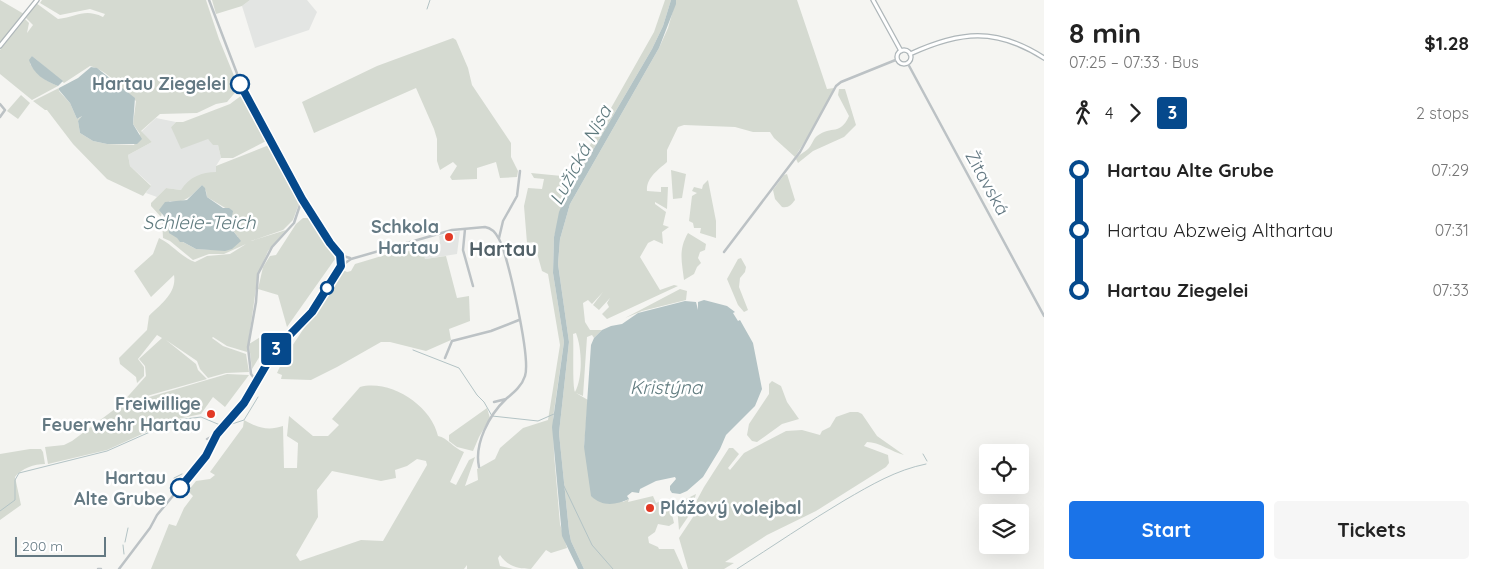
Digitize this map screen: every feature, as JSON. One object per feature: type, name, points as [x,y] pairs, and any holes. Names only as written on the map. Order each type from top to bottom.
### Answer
[{"type":"main road","points":[[0,46],[37,0]]},
{"type":"main road","points":[[874,0],[901,51]]},
{"type":"main road","points":[[910,54],[952,38],[982,34],[1009,39],[1044,58]]},
{"type":"main road","points":[[901,51],[906,50],[910,54]]},
{"type":"main road","points":[[901,51],[898,54],[898,59],[902,63],[910,59],[910,54]]},
{"type":"street","points":[[209,0],[239,80],[302,199],[330,243],[340,255],[351,259]]},
{"type":"street","points":[[724,252],[800,152],[836,86],[841,82],[898,59]]},
{"type":"street","name":"Žitavská","points":[[907,62],[1044,316]]},
{"type":"street","points":[[0,104],[5,110],[0,117]]},
{"type":"street","points":[[499,239],[501,228],[517,196],[520,171]]},
{"type":"street","points":[[257,382],[251,374],[248,353],[258,274],[272,247],[294,223],[302,199]]},
{"type":"street","points":[[119,569],[150,528],[157,515],[206,456],[217,434],[240,408],[275,350],[312,312],[341,266],[351,259],[448,231],[465,228],[492,230],[501,228]]},
{"type":"street","points":[[465,228],[462,250],[473,286]]},
{"type":"street","points":[[492,230],[499,239],[508,263],[525,355],[526,372],[522,382],[513,394],[494,402]]},
{"type":"street","points":[[340,255],[341,266]]},
{"type":"street","points":[[445,358],[452,341],[491,331],[519,320]]},
{"type":"street","points":[[479,467],[477,452],[479,443],[493,417],[507,398]]},
{"type":"street","points":[[207,439],[217,434]]},
{"type":"shaded area","points":[[0,0],[24,14],[0,43]]},
{"type":"shaded area","points":[[42,0],[206,0],[219,39],[239,88],[227,102],[216,104],[197,113],[160,114],[141,131],[152,142],[128,155],[130,166],[151,186],[143,196],[107,179],[73,144],[47,110],[33,101],[59,88],[59,91],[70,103],[77,119],[93,111],[95,112],[78,121],[80,133],[93,141],[107,144],[134,145],[140,134],[133,124],[136,101],[114,80],[103,71],[90,66],[64,83],[32,56],[30,64],[36,71],[46,80],[58,86],[32,100],[0,74],[0,50],[25,19],[29,23],[27,33],[33,25],[25,17],[36,3],[58,19],[85,13],[103,17],[105,14],[90,9],[60,15],[40,3]]},
{"type":"shaded area","points":[[212,0],[250,0],[242,6],[216,14]]},
{"type":"shaded area","points":[[250,0],[307,0],[317,12],[309,30],[255,48],[242,6]]},
{"type":"shaded area","points":[[665,0],[671,0],[663,26],[652,49],[565,198],[554,237],[553,273],[564,342],[553,418],[554,454],[560,524],[567,548],[551,553],[546,550],[531,569],[513,566],[500,555],[498,558],[500,566],[513,569],[467,569],[467,565],[464,569],[151,569],[169,524],[176,526],[184,508],[193,496],[188,491],[196,481],[210,479],[215,475],[210,472],[243,427],[244,420],[263,428],[283,426],[284,468],[297,468],[298,443],[287,436],[289,416],[313,436],[328,436],[339,425],[332,419],[360,387],[384,387],[408,397],[418,405],[427,414],[438,436],[464,452],[450,482],[456,485],[469,460],[475,457],[465,486],[478,480],[477,469],[495,459],[500,448],[523,428],[548,420],[560,345],[548,274],[542,271],[534,242],[527,243],[524,206],[528,188],[542,189],[544,179],[534,178],[531,173],[572,177],[654,32]],"holes":[[[417,459],[426,461],[427,465],[383,541],[361,540],[300,561],[296,555],[318,517],[317,490],[332,471],[381,481],[396,478],[395,470],[407,466]]]},
{"type":"shaded area","points":[[676,0],[797,0],[827,89],[834,88],[815,125],[795,157],[770,132],[753,132],[735,127],[684,125],[678,127],[667,150],[667,162],[653,175],[647,186],[647,191],[661,192],[661,187],[668,187],[667,209],[655,202],[655,204],[666,212],[663,225],[669,227],[662,232],[663,244],[654,240],[648,243],[640,257],[660,290],[674,285],[678,286],[607,319],[602,314],[609,307],[607,303],[610,298],[599,310],[593,305],[603,292],[592,304],[588,300],[583,303],[585,322],[590,330],[602,330],[594,338],[592,335],[587,337],[583,396],[576,393],[588,400],[584,447],[623,502],[629,499],[628,502],[653,496],[656,503],[666,499],[670,506],[674,523],[669,526],[658,524],[655,532],[648,537],[649,543],[659,549],[674,549],[683,569],[584,569],[571,541],[569,531],[559,433],[569,342],[558,264],[560,239],[570,204],[659,48],[668,28]],"holes":[[[576,333],[580,371],[578,386],[575,392],[573,334]]]},
{"type":"shaded area","points":[[453,38],[456,40],[468,68],[472,85],[511,143],[511,157],[518,171],[517,177],[500,178],[496,162],[477,168],[477,179],[452,180],[450,177],[457,166],[453,162],[440,170],[437,161],[437,139],[416,88],[314,133],[302,102],[377,66]]},
{"type":"shaded area","points":[[839,89],[845,89],[856,125],[844,137],[813,151],[798,163],[796,159],[811,146],[817,136],[839,128],[846,122],[849,116],[838,95]]},
{"type":"shaded area","points":[[21,95],[30,103],[18,119],[7,111]]},
{"type":"shaded area","points":[[242,95],[267,138],[266,141],[233,158],[221,158],[218,145],[213,145],[208,139],[181,149],[171,127],[176,122],[183,122],[230,104]]},
{"type":"shaded area","points":[[156,118],[176,122],[171,127],[208,139],[218,145],[221,158],[216,166],[216,172],[181,190],[166,188],[157,197],[146,193],[151,185],[130,166],[128,155],[152,142],[141,132]]},
{"type":"shaded area","points":[[269,145],[273,154],[280,161],[300,201],[293,220],[283,230],[251,241],[286,230],[268,251],[258,274],[247,352],[227,346],[212,338],[223,346],[246,354],[249,372],[226,373],[208,378],[200,369],[197,361],[166,340],[196,364],[198,370],[207,379],[122,403],[146,376],[145,366],[139,359],[162,338],[157,335],[138,359],[144,367],[144,376],[137,383],[136,377],[120,364],[119,358],[147,330],[149,316],[167,298],[173,287],[174,275],[151,297],[134,271],[153,254],[159,238],[195,262],[207,256],[230,254],[246,244],[224,254],[209,254],[193,260],[170,241],[163,238],[162,219],[164,218],[168,221],[167,226],[179,240],[196,249],[215,250],[238,237],[230,227],[233,216],[227,209],[207,197],[202,185],[185,200],[170,201],[163,206],[161,217],[151,206],[151,203],[166,188],[181,190],[184,185],[196,176],[216,172],[216,166]]},
{"type":"shaded area","points":[[671,170],[686,174],[682,198],[673,199]]},
{"type":"shaded area","points":[[787,174],[795,200],[790,206],[782,207],[775,199],[773,190],[784,175]]},
{"type":"shaded area","points":[[708,180],[716,221],[716,238],[700,233],[701,228],[694,228],[693,223],[689,221],[692,196],[697,193],[692,191],[694,187],[702,189]]},
{"type":"shaded area","points":[[303,218],[309,218],[332,250],[335,259],[287,327],[278,295],[258,289],[263,267],[270,256],[276,255],[296,224]]},
{"type":"shaded area","points":[[460,231],[457,254],[425,259],[423,246],[440,242],[439,236]]},
{"type":"shaded area","points":[[688,233],[706,244],[705,250],[700,252],[698,258],[701,263],[694,274],[684,280],[682,251]]},
{"type":"shaded area","points":[[423,249],[425,259],[446,256],[457,298],[469,296],[470,321],[449,329],[451,340],[426,351],[390,342],[381,342],[311,380],[281,379],[282,375],[277,373],[284,358],[343,270],[351,271],[355,264],[385,255]]},
{"type":"shaded area","points":[[741,258],[746,267],[745,272],[740,278],[739,287],[748,310],[744,312],[738,305],[727,279],[738,259]]},
{"type":"shaded area","points":[[680,289],[687,291],[686,300],[642,311],[625,318]]},
{"type":"shaded area","points":[[265,334],[266,346],[252,369],[249,344]]},
{"type":"shaded area","points":[[227,374],[249,375],[225,407],[213,397],[201,414],[173,420],[107,450],[48,464],[45,447],[64,445],[72,441],[119,406]]},
{"type":"shaded area","points":[[772,381],[781,386],[787,402],[799,419],[782,424],[757,442],[752,441],[747,435],[749,424],[769,394],[769,384]]},
{"type":"shaded area","points":[[487,408],[490,418],[473,451],[457,447],[449,441],[449,435]]},
{"type":"shaded area","points":[[850,412],[862,414],[877,436],[904,455],[867,442],[864,446],[888,455],[889,463],[886,467],[816,511],[767,535],[725,562],[734,563],[724,569],[688,569],[679,538],[693,517],[697,500],[704,487],[729,448],[733,448],[739,454],[728,468],[730,470],[744,453],[786,431],[802,430],[820,435],[822,431],[830,427],[836,417]]},
{"type":"shaded area","points":[[41,449],[45,464],[28,467],[15,477],[21,505],[0,520],[0,454]]},
{"type":"shaded area","points":[[696,494],[690,514],[679,530],[678,503]]},
{"type":"water","points":[[671,0],[676,0],[676,4],[659,48],[570,204],[560,239],[558,264],[569,342],[559,433],[569,531],[571,541],[584,569],[578,569],[562,536],[552,427],[564,342],[553,273],[554,237],[559,212],[565,198],[652,49],[663,26]]},
{"type":"water","points":[[32,56],[63,81],[58,86],[40,76],[33,69],[29,60]]},
{"type":"water","points":[[91,67],[97,68],[135,98],[133,124],[142,139],[137,144],[107,144],[93,141],[80,133],[78,121],[82,116],[77,119],[70,103],[59,88],[78,78]]},
{"type":"water","name":"Schleie-Teich","points":[[202,185],[205,188],[207,197],[223,208],[229,208],[233,211],[230,227],[241,241],[232,249],[225,251],[196,249],[180,242],[169,233],[168,221],[159,210],[165,202],[187,200]]},
{"type":"water","name":"Kristýna","points":[[704,300],[727,306],[735,312],[733,313],[738,321],[740,320],[753,343],[762,389],[755,406],[726,435],[703,477],[687,491],[680,494],[672,493],[670,486],[676,479],[675,477],[656,481],[640,489],[639,493],[632,492],[627,496],[629,499],[614,504],[595,500],[591,496],[584,447],[591,345],[594,338],[602,330],[622,324],[638,313],[685,301],[696,302],[698,310],[698,302]]},
{"type":"waterway","points":[[427,9],[430,0]]},
{"type":"waterway","points":[[413,350],[459,368],[492,416],[538,421],[554,414]]},
{"type":"waterway","points":[[226,426],[244,420],[258,397]]},
{"type":"waterway","points":[[0,511],[15,500],[15,480],[19,473],[107,451],[177,420],[201,417],[220,425]]},
{"type":"waterway","points":[[923,454],[927,461]]},
{"type":"waterway","points":[[737,569],[864,489],[894,474],[926,464]]},
{"type":"waterway","points":[[174,478],[182,474]]},
{"type":"waterway","points":[[562,482],[592,545],[613,569]]},
{"type":"waterway","points":[[125,542],[128,528]]},
{"type":"waterway","points":[[123,545],[124,554]]},
{"type":"bus line","name":"3","points":[[180,488],[211,449],[217,434],[223,426],[244,403],[275,350],[312,312],[341,266],[340,255],[330,243],[302,199],[240,84]]},
{"type":"place","name":"Hartau Ziegelei","points":[[240,84]]},
{"type":"place","name":"Schkola Hartau","points":[[449,237]]},
{"type":"place","name":"Freiwillige Feuerwehr Hartau","points":[[211,414]]},
{"type":"place","name":"Hartau Alte Grube","points":[[180,488]]},
{"type":"place","name":"Plážový volejbal","points":[[650,508]]},
{"type":"district","name":"Hartau","points":[[503,249]]},
{"type":"water label","name":"Lužická Nisa","points":[[580,155]]}]
